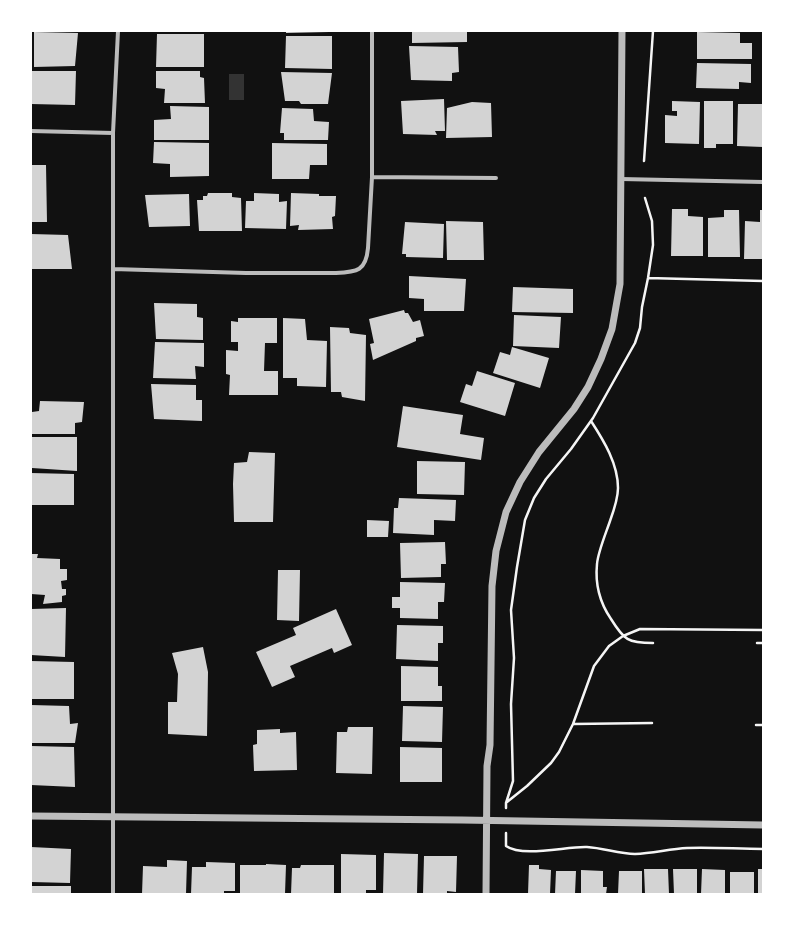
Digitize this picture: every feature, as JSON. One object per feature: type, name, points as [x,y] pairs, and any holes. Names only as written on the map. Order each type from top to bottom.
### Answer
[{"type":"street","points":[[113,894],[113,133],[118,31]]},
{"type":"street","points":[[113,269],[246,273],[336,273],[359,270],[364,265],[367,258],[372,177],[372,31]]},
{"type":"street","points":[[486,894],[487,766],[490,745],[492,586],[496,550],[506,512],[520,482],[539,452],[574,409],[588,387],[598,366],[612,329],[620,284],[622,31]]},
{"type":"street","points":[[31,131],[113,133]]},
{"type":"street","points":[[372,177],[496,178]]},
{"type":"street","points":[[621,179],[763,182]]},
{"type":"street","points":[[31,816],[486,820],[763,825]]},
{"type":"path","points":[[644,161],[653,31]]},
{"type":"path","points":[[644,198],[652,221],[653,245],[642,307],[640,328],[635,343],[591,421],[571,449],[546,478],[534,498],[525,520],[512,610],[514,658],[511,704],[513,781],[506,802],[551,763],[559,752],[573,724],[594,666],[609,646],[623,636],[640,628],[763,630]]},
{"type":"path","points":[[648,278],[763,281]]},
{"type":"path","points":[[591,421],[609,451],[618,478],[618,490],[615,506],[596,563],[598,589],[606,611],[623,636],[633,642],[653,643]]},
{"type":"path","points":[[757,643],[763,643]]},
{"type":"path","points":[[573,724],[652,723]]},
{"type":"path","points":[[756,725],[763,725]]},
{"type":"path","points":[[506,846],[517,850],[530,851],[588,847],[625,854],[686,848],[763,849]]},
{"type":"shaded area","points":[[229,74],[244,74],[244,100],[229,100]]},
{"type":"building","points":[[286,31],[329,31],[329,32],[286,33]]},
{"type":"building","points":[[412,31],[467,31],[467,42],[412,43]]},
{"type":"building","points":[[34,32],[78,33],[75,66],[34,67]]},
{"type":"building","points":[[697,32],[740,33],[740,43],[752,43],[752,59],[697,59]]},
{"type":"building","points":[[157,34],[204,34],[204,67],[156,67]]},
{"type":"building","points":[[286,36],[332,36],[332,69],[285,68]]},
{"type":"building","points":[[409,46],[458,47],[459,72],[452,73],[452,81],[411,80]]},
{"type":"building","points":[[697,63],[751,64],[751,83],[739,82],[739,89],[696,88]]},
{"type":"building","points":[[31,71],[76,71],[75,105],[31,104]]},
{"type":"building","points":[[156,71],[200,71],[200,77],[204,78],[205,103],[164,103],[165,89],[156,88]]},
{"type":"building","points":[[281,72],[332,73],[328,104],[301,104],[299,101],[285,101]]},
{"type":"building","points":[[444,99],[445,131],[435,131],[437,135],[403,134],[401,101]]},
{"type":"building","points":[[672,101],[700,102],[699,144],[665,143],[665,115],[677,116],[677,111],[672,111]]},
{"type":"building","points":[[704,101],[733,101],[733,144],[716,144],[716,148],[704,148]]},
{"type":"building","points":[[472,102],[491,103],[492,137],[446,138],[447,108]]},
{"type":"building","points":[[738,104],[763,104],[763,147],[737,146]]},
{"type":"building","points":[[170,106],[209,107],[209,140],[154,140],[154,120],[171,119]]},
{"type":"building","points":[[282,108],[313,109],[314,121],[329,122],[328,140],[284,140],[284,133],[280,133]]},
{"type":"building","points":[[154,142],[209,143],[209,176],[170,177],[170,164],[153,163]]},
{"type":"building","points":[[272,143],[327,144],[327,165],[310,165],[309,179],[272,179]]},
{"type":"building","points":[[31,165],[46,165],[47,222],[31,222]]},
{"type":"building","points":[[208,193],[232,193],[232,197],[241,198],[242,231],[199,231],[197,200],[203,200],[203,196],[207,196]]},
{"type":"building","points":[[254,193],[279,194],[279,202],[287,201],[286,229],[245,228],[246,201],[254,201]]},
{"type":"building","points":[[291,193],[336,196],[335,216],[332,217],[333,229],[298,230],[299,225],[290,226]]},
{"type":"building","points":[[189,194],[190,226],[149,227],[145,195]]},
{"type":"building","points":[[672,209],[688,209],[688,216],[703,217],[703,256],[671,256]]},
{"type":"building","points":[[724,210],[739,210],[740,257],[708,257],[708,218],[724,217]]},
{"type":"building","points":[[760,210],[763,210],[763,259],[744,259],[745,221],[760,222]]},
{"type":"building","points":[[446,221],[483,222],[484,260],[447,260]]},
{"type":"building","points":[[405,222],[444,224],[443,258],[406,257],[406,254],[402,254]]},
{"type":"building","points":[[31,234],[68,235],[72,269],[31,269]]},
{"type":"building","points":[[409,276],[466,279],[464,311],[424,311],[424,299],[409,298]]},
{"type":"building","points":[[513,287],[573,289],[573,313],[512,312]]},
{"type":"building","points":[[154,303],[197,304],[197,317],[203,318],[203,340],[156,339]]},
{"type":"building","points":[[404,310],[405,313],[408,313],[413,322],[420,320],[424,336],[416,338],[416,341],[373,360],[370,344],[374,343],[369,319]]},
{"type":"building","points":[[514,315],[561,317],[559,348],[513,346]]},
{"type":"building","points":[[238,318],[277,318],[277,343],[265,343],[264,371],[278,371],[278,395],[229,395],[230,375],[226,374],[226,350],[238,351],[238,342],[231,342],[231,321],[238,322]]},
{"type":"building","points":[[283,318],[305,319],[307,340],[327,341],[326,387],[297,386],[297,378],[283,378]]},
{"type":"building","points":[[330,327],[349,328],[350,333],[366,335],[365,401],[342,397],[341,392],[331,392]]},
{"type":"building","points":[[155,342],[204,343],[204,367],[195,366],[196,379],[153,378]]},
{"type":"building","points":[[512,347],[549,358],[540,388],[493,373],[500,352],[510,355]]},
{"type":"building","points":[[477,371],[515,383],[505,416],[460,402],[466,384],[472,386]]},
{"type":"building","points":[[151,384],[196,385],[196,400],[202,400],[202,421],[154,419]]},
{"type":"building","points":[[40,401],[84,402],[82,422],[75,423],[75,434],[31,434],[32,412],[39,411]]},
{"type":"building","points":[[403,406],[463,415],[460,434],[484,438],[481,460],[397,447]]},
{"type":"building","points":[[31,437],[77,437],[77,471],[32,468]]},
{"type":"building","points":[[249,452],[275,453],[273,522],[234,522],[234,463],[247,462]]},
{"type":"building","points":[[417,461],[465,462],[464,495],[417,494]]},
{"type":"building","points":[[31,473],[74,474],[74,505],[31,505]]},
{"type":"building","points":[[399,498],[456,500],[455,521],[434,520],[434,535],[393,533],[394,508],[398,508]]},
{"type":"building","points":[[367,520],[389,521],[388,537],[367,537]]},
{"type":"building","points":[[445,542],[446,564],[441,564],[441,577],[401,578],[400,543]]},
{"type":"building","points":[[31,554],[38,554],[37,558],[60,559],[60,569],[67,569],[67,580],[61,581],[62,589],[66,589],[66,595],[62,596],[62,602],[43,604],[45,595],[31,594]]},
{"type":"building","points":[[278,570],[300,570],[299,621],[277,620]]},
{"type":"building","points":[[400,582],[445,583],[444,602],[438,602],[438,619],[400,618],[400,608],[392,608],[392,597],[400,597]]},
{"type":"building","points":[[66,608],[65,657],[31,655],[31,609]]},
{"type":"building","points":[[336,609],[352,645],[334,653],[332,648],[290,666],[295,677],[272,687],[256,652],[296,635],[293,628]]},
{"type":"building","points":[[397,625],[443,626],[443,643],[438,643],[438,661],[396,659]]},
{"type":"building","points":[[203,647],[208,672],[207,736],[168,734],[168,702],[177,702],[178,674],[172,653]]},
{"type":"building","points":[[31,661],[74,662],[74,699],[31,699]]},
{"type":"building","points":[[401,666],[438,667],[438,686],[442,686],[442,701],[401,701]]},
{"type":"building","points":[[31,705],[69,706],[70,724],[78,723],[75,743],[31,743]]},
{"type":"building","points":[[403,706],[443,707],[442,742],[402,741]]},
{"type":"building","points":[[348,727],[373,727],[372,774],[336,773],[337,732],[347,732]]},
{"type":"building","points":[[280,729],[280,733],[296,732],[297,770],[254,771],[253,745],[257,744],[257,730]]},
{"type":"building","points":[[31,746],[74,747],[75,787],[31,785]]},
{"type":"building","points":[[400,747],[442,748],[442,782],[400,782]]},
{"type":"building","points":[[31,847],[71,849],[70,883],[31,882]]},
{"type":"building","points":[[384,853],[418,854],[417,894],[383,894]]},
{"type":"building","points":[[341,854],[376,855],[376,890],[366,890],[366,894],[341,894]]},
{"type":"building","points":[[424,856],[457,856],[456,892],[447,891],[447,894],[423,894]]},
{"type":"building","points":[[167,860],[187,861],[186,894],[142,894],[143,866],[167,867]]},
{"type":"building","points":[[206,862],[235,863],[235,891],[224,891],[224,894],[191,894],[192,867],[206,867]]},
{"type":"building","points":[[240,865],[286,865],[285,894],[240,894]]},
{"type":"building","points":[[301,865],[334,865],[334,894],[291,894],[292,868],[300,868]]},
{"type":"building","points":[[529,865],[539,865],[539,869],[551,870],[550,894],[528,894]]},
{"type":"building","points":[[644,869],[668,869],[669,894],[645,894]]},
{"type":"building","points":[[673,869],[697,869],[697,894],[674,894]]},
{"type":"building","points":[[702,869],[725,870],[725,894],[701,894]]},
{"type":"building","points":[[758,869],[763,869],[763,894],[758,894]]},
{"type":"building","points":[[581,870],[603,871],[603,887],[607,887],[606,894],[581,894]]},
{"type":"building","points":[[556,871],[576,871],[575,894],[555,894]]},
{"type":"building","points":[[619,871],[642,871],[642,894],[618,894]]},
{"type":"building","points":[[730,872],[754,872],[754,894],[730,894]]},
{"type":"building","points":[[31,886],[71,886],[71,894],[31,894]]}]
